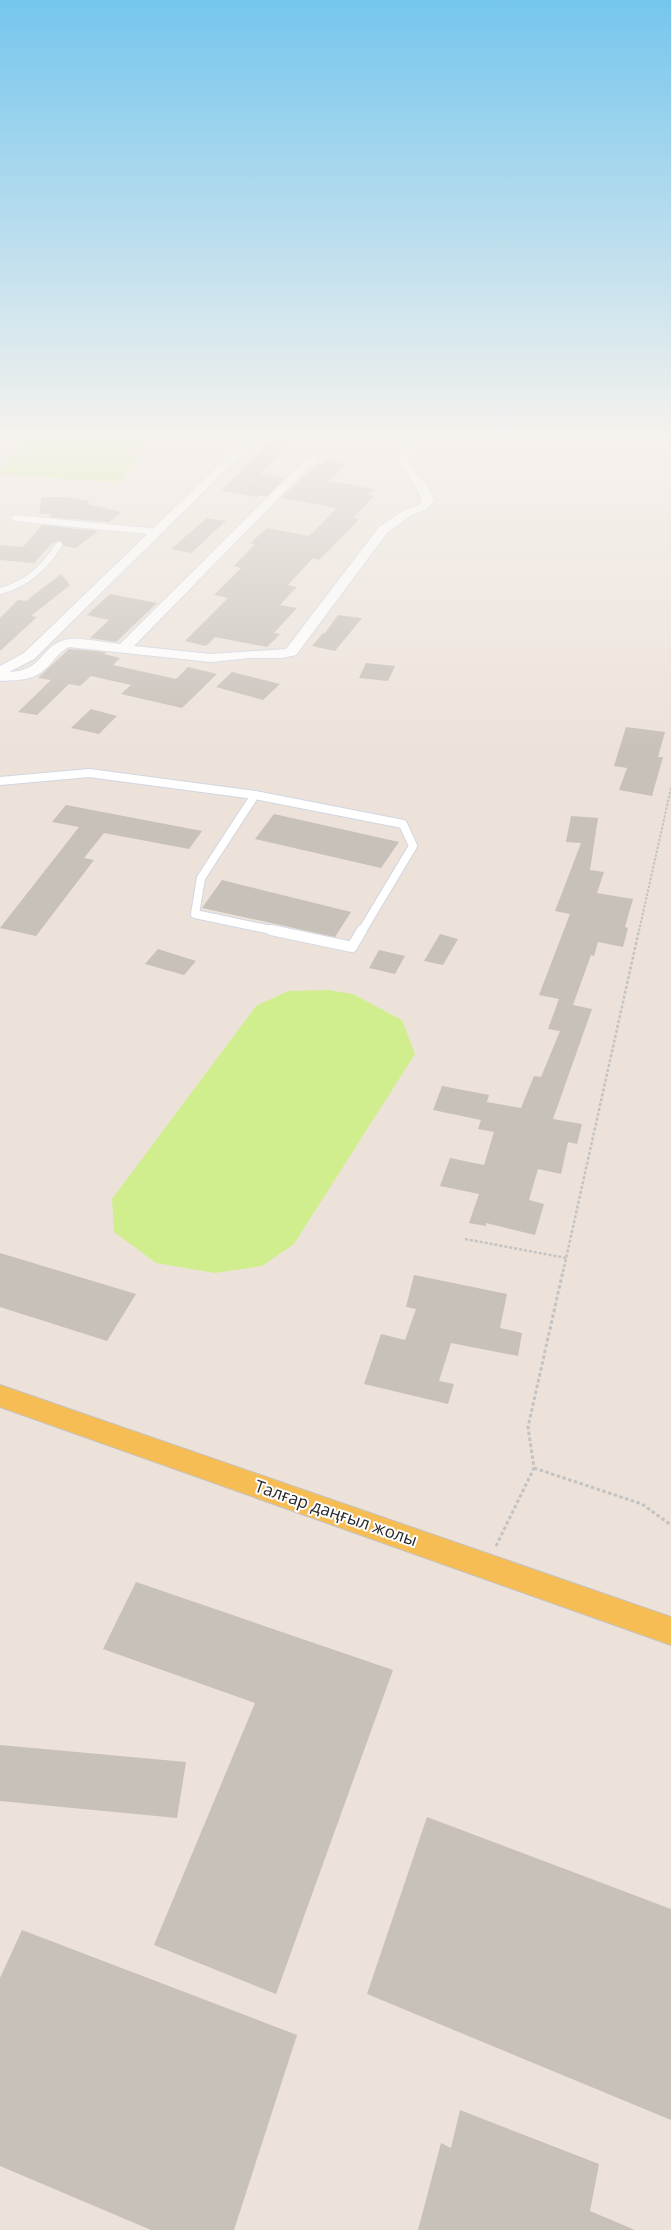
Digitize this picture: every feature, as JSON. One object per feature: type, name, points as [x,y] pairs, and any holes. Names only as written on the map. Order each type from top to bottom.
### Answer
[{"type":"main road","name":"Талғар даңғыл жолы","points":[[0,1396],[671,1631]]},
{"type":"street","points":[[0,672],[29,656],[146,543]]},
{"type":"street","points":[[124,648],[228,543]]},
{"type":"street","points":[[0,676],[32,673],[61,644],[68,643],[221,659],[291,652],[373,543]]},
{"type":"lane","points":[[0,591],[21,585],[34,576],[46,565],[59,545]]},
{"type":"lane","points":[[0,781],[89,773],[255,795],[403,824],[412,846],[352,947],[195,914],[201,878],[255,795]]},
{"type":"path","points":[[486,1566],[534,1468],[528,1426],[671,788]]},
{"type":"path","points":[[465,1239],[566,1258]]},
{"type":"path","points":[[534,1468],[642,1504],[671,1525]]},
{"type":"green space","points":[[328,990],[353,994],[402,1020],[415,1054],[294,1244],[262,1266],[215,1273],[156,1263],[114,1232],[112,1199],[256,1006],[288,991]]},
{"type":"building","points":[[26,543],[53,543],[34,563],[0,560],[0,545],[23,547]]},
{"type":"building","points":[[62,543],[82,543],[76,548],[64,546]]},
{"type":"building","points":[[178,543],[202,543],[191,553],[171,549]]},
{"type":"building","points":[[250,543],[336,543],[319,560],[313,558],[288,585],[297,587],[280,605],[297,608],[274,633],[280,634],[267,647],[215,637],[206,646],[185,641],[228,598],[214,595],[241,568],[234,566],[255,544]]},
{"type":"building","points":[[61,574],[70,585],[31,616],[37,617],[0,651],[0,618],[18,600],[26,601]]},
{"type":"building","points":[[110,594],[157,603],[116,642],[90,638],[109,620],[87,615]]},
{"type":"building","points":[[338,615],[362,618],[335,651],[312,646],[323,633],[325,633]]},
{"type":"building","points":[[69,649],[106,652],[104,654],[120,658],[113,665],[176,679],[188,667],[217,674],[182,708],[121,694],[131,685],[91,676],[80,686],[69,684],[37,715],[18,712],[51,680],[38,678]]},
{"type":"building","points":[[366,663],[395,666],[388,681],[359,678]]},
{"type":"building","points":[[232,672],[280,684],[263,700],[216,687]]},
{"type":"building","points":[[91,709],[117,716],[99,734],[71,728]]},
{"type":"building","points":[[626,727],[665,732],[658,757],[663,757],[652,796],[619,790],[627,768],[614,766]]},
{"type":"building","points":[[66,805],[202,831],[189,849],[104,833],[84,858],[94,860],[36,936],[0,928],[79,827],[52,822]]},
{"type":"building","points":[[274,814],[399,842],[381,868],[255,839]]},
{"type":"building","points":[[571,816],[598,818],[590,870],[604,872],[597,893],[633,899],[625,927],[628,928],[623,947],[598,942],[594,956],[591,955],[573,1005],[592,1009],[553,1119],[582,1124],[577,1144],[568,1142],[561,1174],[538,1169],[529,1200],[544,1204],[535,1235],[486,1223],[486,1226],[469,1223],[479,1194],[440,1186],[450,1158],[484,1165],[494,1132],[478,1129],[481,1120],[433,1110],[442,1086],[489,1095],[487,1102],[521,1108],[534,1076],[541,1077],[560,1031],[548,1029],[559,999],[539,995],[570,914],[555,911],[581,843],[566,842]]},
{"type":"building","points":[[222,880],[351,912],[335,937],[202,908]]},
{"type":"building","points":[[440,934],[458,939],[443,965],[424,961]]},
{"type":"building","points":[[158,949],[196,961],[184,975],[145,964]]},
{"type":"building","points":[[379,950],[405,956],[395,974],[369,968]]},
{"type":"building","points":[[0,1253],[136,1294],[107,1341],[0,1307]]},
{"type":"building","points":[[414,1275],[507,1294],[500,1328],[522,1333],[518,1356],[451,1343],[439,1381],[454,1384],[448,1404],[364,1384],[381,1334],[405,1340],[416,1309],[406,1307]]},
{"type":"building","points":[[136,1582],[393,1670],[276,1994],[154,1945],[255,1703],[103,1649]]},
{"type":"building","points":[[0,1745],[186,1762],[177,1818],[0,1801]]},
{"type":"building","points":[[427,1817],[671,1909],[671,2120],[367,1994]]},
{"type":"building","points":[[22,1930],[297,2035],[234,2230],[151,2230],[0,2166],[0,1978]]},
{"type":"building","points":[[460,2110],[599,2164],[590,2211],[635,2230],[418,2230],[441,2143],[451,2148]]}]
